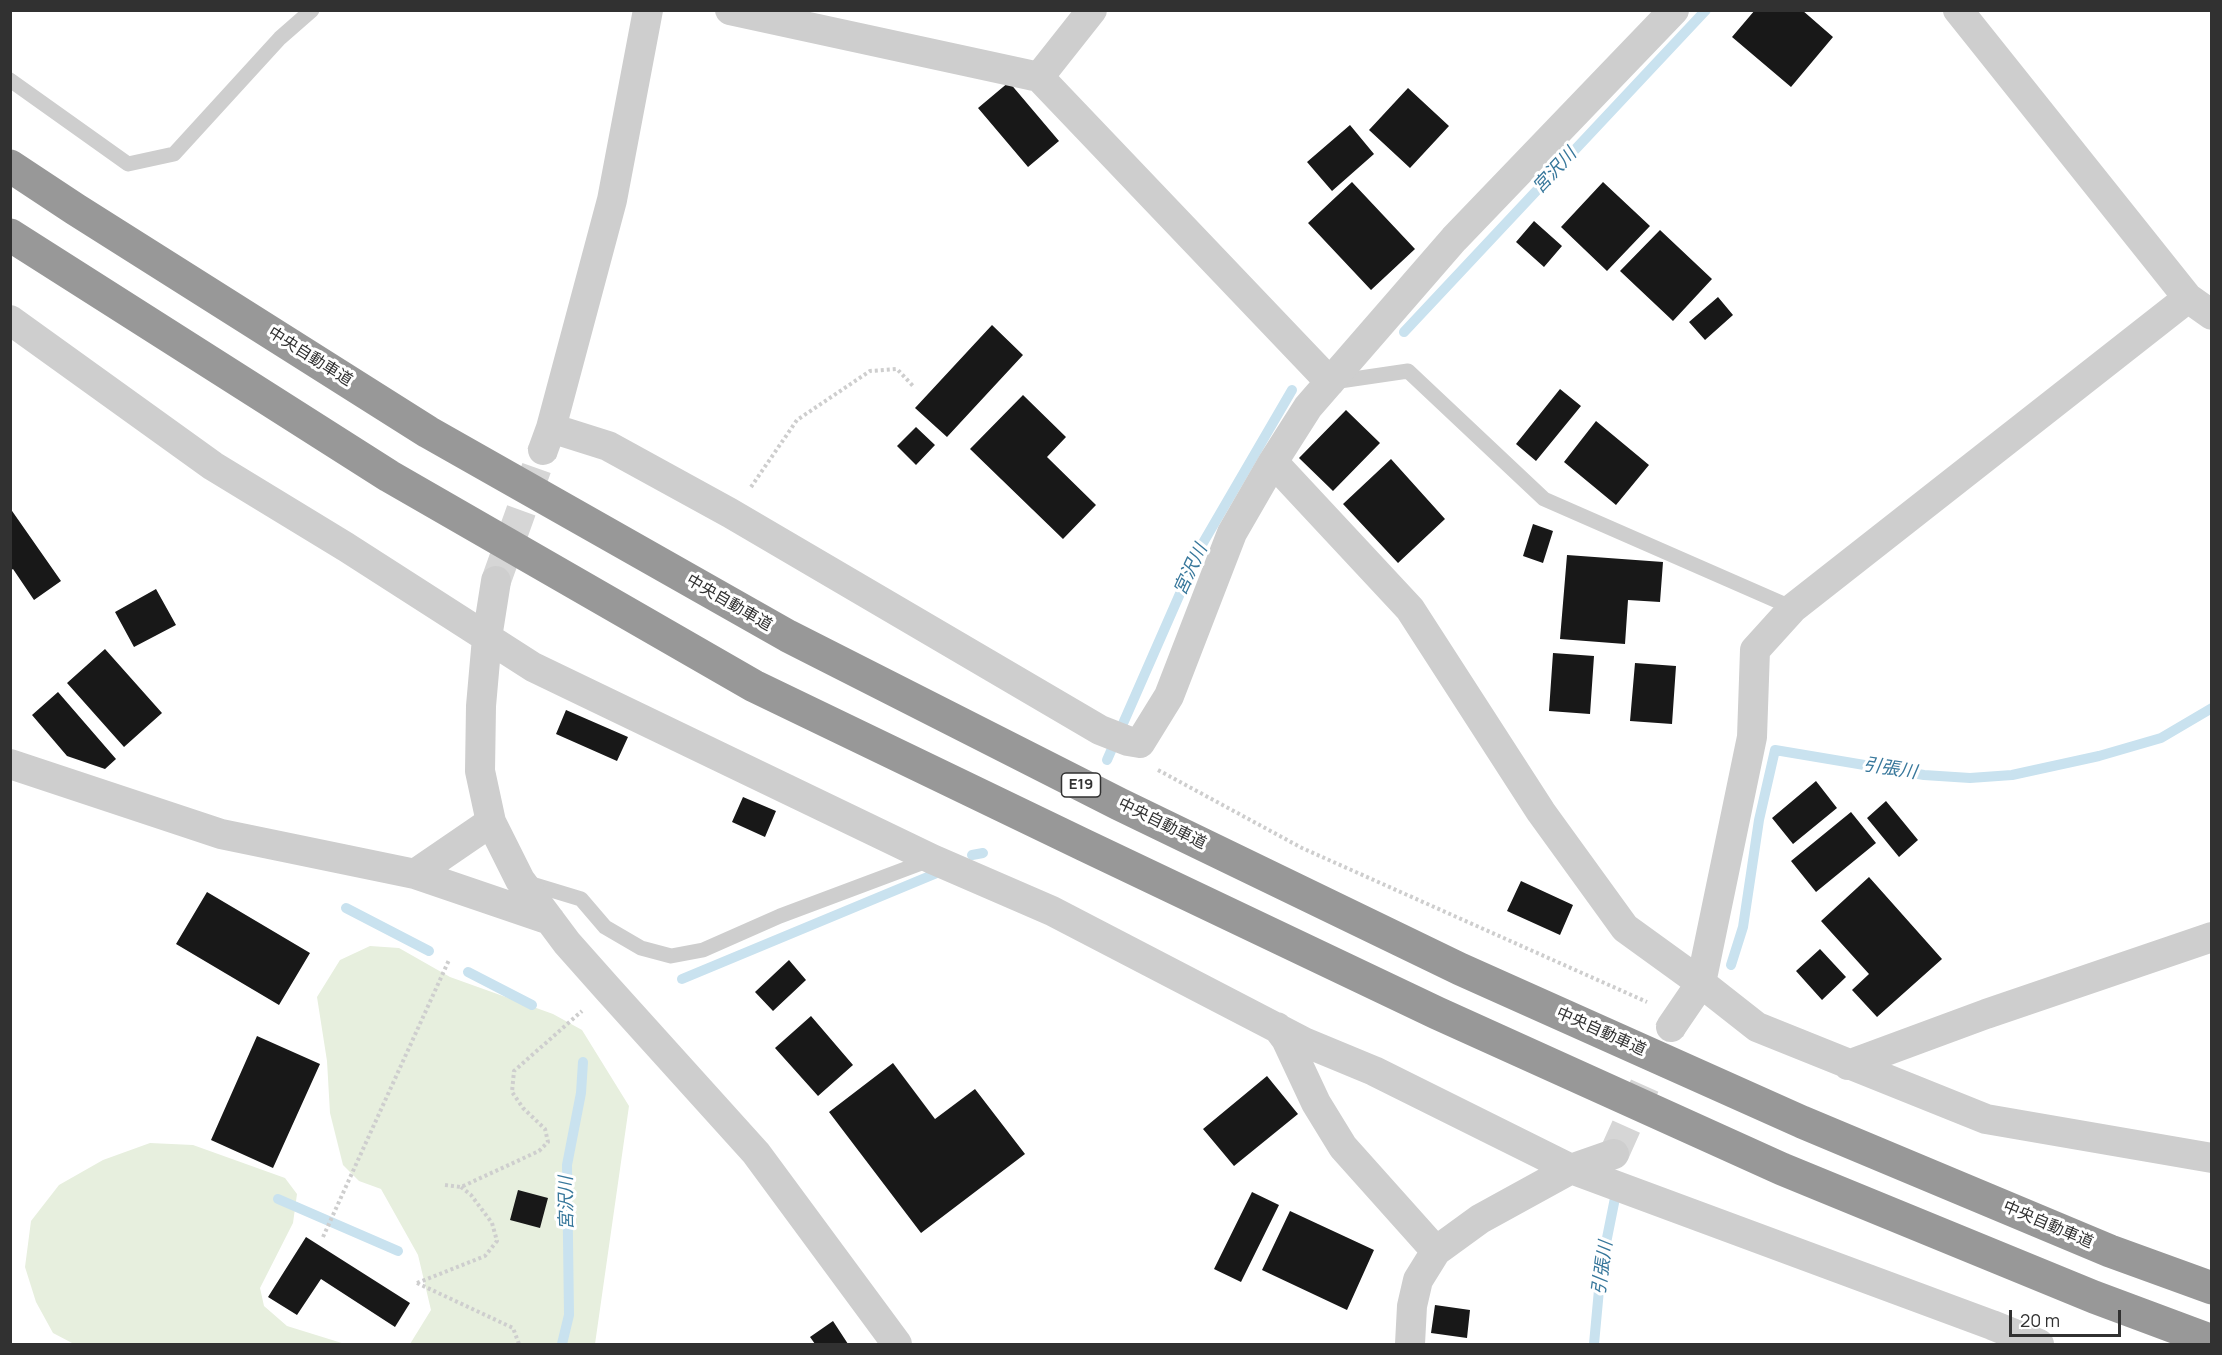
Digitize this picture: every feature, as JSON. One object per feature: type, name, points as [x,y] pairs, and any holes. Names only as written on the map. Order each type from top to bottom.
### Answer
[{"type":"highway","name":"中央自動車道","points":[[10,165],[85,216],[428,432],[788,636],[1119,804],[1460,969],[1802,1122],[2110,1251],[2211,1288]]},
{"type":"highway","points":[[10,235],[389,476],[754,686],[1437,1013],[1782,1170],[2094,1297],[2211,1341]]},
{"type":"street","points":[[648,10],[612,200],[547,439],[608,446],[730,513],[1100,730],[1134,742],[1169,696],[1232,533],[1308,407],[1454,239],[1674,10]]},
{"type":"street","points":[[730,10],[1039,77],[1330,382]]},
{"type":"street","points":[[1039,77],[1092,10]]},
{"type":"street","points":[[1674,1021],[1701,983],[1752,737],[1755,650],[1793,608],[2200,307],[1958,10]]},
{"type":"street","points":[[10,320],[213,466],[346,547],[533,667],[932,859],[1052,911],[1304,1042],[1395,1081],[1571,1169],[1992,1324],[2039,1344]]},
{"type":"street","points":[[1273,462],[1410,609],[1541,812],[1625,928],[1757,1027],[1986,1119],[2211,1158]]},
{"type":"street","points":[[496,581],[487,638],[480,771],[491,822],[520,880],[607,988],[756,1153],[897,1344]]},
{"type":"street","points":[[10,764],[221,834],[415,874],[550,920]]},
{"type":"street","points":[[415,874],[491,822]]},
{"type":"street","points":[[1848,1065],[1986,1014],[2211,937]]},
{"type":"street","points":[[1277,1027],[1286,1039],[1316,1103],[1343,1147],[1436,1251]]},
{"type":"street","points":[[1410,1344],[1412,1306],[1418,1280],[1436,1251],[1480,1219],[1571,1169],[1614,1154]]},
{"type":"lane","points":[[10,80],[128,164],[174,154],[280,38],[312,10]]},
{"type":"lane","points":[[1330,382],[1408,371],[1544,498],[1793,608]]},
{"type":"lane","points":[[520,880],[581,899],[605,927],[641,948],[671,956],[703,950],[780,916],[932,859]]},
{"type":"path","points":[[730,513],[760,477],[797,420],[870,371],[897,369],[914,387]]},
{"type":"path","points":[[1134,742],[1139,759],[1302,848],[1674,1021]]},
{"type":"path","points":[[323,1237],[449,960]]},
{"type":"path","points":[[461,1187],[539,1151],[549,1142],[545,1128],[523,1107],[512,1092],[514,1071],[607,988]]},
{"type":"path","points":[[445,1185],[461,1187],[471,1195],[492,1223],[497,1241],[485,1256],[417,1283],[513,1328],[519,1344]]},
{"type":"green space","points":[[370,946],[399,948],[450,977],[553,1014],[582,1030],[629,1106],[595,1344],[410,1344],[431,1310],[418,1255],[381,1189],[359,1181],[343,1165],[330,1113],[327,1061],[317,997],[340,960]]},
{"type":"green space","points":[[150,1143],[193,1145],[285,1178],[297,1194],[293,1223],[260,1288],[264,1306],[287,1326],[345,1344],[74,1344],[53,1333],[36,1302],[25,1267],[31,1221],[59,1185],[103,1160]]},
{"type":"building","points":[[1755,10],[1802,10],[1833,37],[1791,87],[1732,37]]},
{"type":"building","points":[[1009,82],[1059,141],[1028,167],[978,108]]},
{"type":"building","points":[[1408,88],[1449,126],[1410,168],[1369,130]]},
{"type":"building","points":[[1350,125],[1374,154],[1332,191],[1307,162]]},
{"type":"building","points":[[1352,182],[1415,249],[1371,290],[1308,223]]},
{"type":"building","points":[[1603,182],[1650,226],[1607,271],[1561,227]]},
{"type":"building","points":[[1534,221],[1562,246],[1544,267],[1516,242]]},
{"type":"building","points":[[1660,230],[1712,279],[1673,321],[1620,271]]},
{"type":"building","points":[[1718,297],[1733,315],[1705,340],[1689,322]]},
{"type":"building","points":[[992,325],[1023,355],[947,437],[915,408]]},
{"type":"building","points":[[1560,389],[1581,406],[1536,461],[1516,444]]},
{"type":"building","points":[[1023,395],[1066,437],[1047,457],[1096,505],[1063,539],[970,449]]},
{"type":"building","points":[[1346,410],[1380,443],[1333,491],[1299,458]]},
{"type":"building","points":[[1596,421],[1649,465],[1616,505],[1564,462]]},
{"type":"building","points":[[916,427],[935,445],[916,465],[897,446]]},
{"type":"building","points":[[1391,459],[1445,519],[1398,563],[1343,504]]},
{"type":"building","points":[[10,508],[61,581],[34,600],[13,569],[10,571]]},
{"type":"building","points":[[1533,524],[1553,531],[1543,563],[1523,556]]},
{"type":"building","points":[[1567,555],[1663,562],[1660,602],[1628,600],[1625,644],[1560,639]]},
{"type":"building","points":[[156,589],[176,625],[134,647],[115,612]]},
{"type":"building","points":[[105,649],[162,713],[124,747],[67,683]]},
{"type":"building","points":[[1553,653],[1594,656],[1590,714],[1549,711]]},
{"type":"building","points":[[1635,663],[1676,666],[1672,724],[1630,721]]},
{"type":"building","points":[[58,692],[116,759],[105,769],[67,756],[32,715]]},
{"type":"building","points":[[566,710],[628,737],[617,761],[556,734]]},
{"type":"building","points":[[1816,781],[1837,808],[1793,844],[1772,818]]},
{"type":"building","points":[[743,797],[776,811],[765,837],[732,822]]},
{"type":"building","points":[[1886,801],[1918,840],[1899,857],[1867,818]]},
{"type":"building","points":[[1851,812],[1876,843],[1816,892],[1791,861]]},
{"type":"building","points":[[1869,877],[1942,959],[1877,1017],[1852,990],[1869,974],[1821,921]]},
{"type":"building","points":[[1521,881],[1573,905],[1560,935],[1507,911]]},
{"type":"building","points":[[207,892],[310,953],[279,1005],[176,944]]},
{"type":"building","points":[[1820,949],[1846,977],[1822,1000],[1796,971]]},
{"type":"building","points":[[789,960],[806,980],[773,1011],[755,992]]},
{"type":"building","points":[[811,1016],[853,1065],[818,1096],[775,1048]]},
{"type":"building","points":[[257,1036],[320,1064],[273,1168],[211,1140]]},
{"type":"building","points":[[893,1063],[935,1119],[975,1089],[1025,1154],[921,1233],[829,1112]]},
{"type":"building","points":[[1267,1076],[1298,1114],[1234,1166],[1203,1129]]},
{"type":"building","points":[[518,1190],[548,1198],[540,1228],[510,1220]]},
{"type":"building","points":[[1252,1192],[1279,1205],[1241,1282],[1214,1269]]},
{"type":"building","points":[[1290,1211],[1374,1250],[1347,1310],[1262,1270]]},
{"type":"building","points":[[306,1237],[410,1303],[395,1327],[321,1279],[297,1315],[268,1297]]},
{"type":"building","points":[[1435,1305],[1470,1310],[1467,1338],[1431,1333]]},
{"type":"building","points":[[833,1321],[848,1344],[815,1344],[810,1337]]},
{"type":"waterway","name":"宮沢川","points":[[1404,332],[1706,10]]},
{"type":"waterway","name":"宮沢川","points":[[1107,760],[1200,548],[1292,390]]},
{"type":"waterway","name":"引張川","points":[[1731,965],[1743,927],[1759,820],[1775,750],[1924,775],[1970,778],[2012,775],[2099,756],[2161,738],[2212,708]]},
{"type":"waterway","name":"宮沢川","points":[[972,855],[983,853]]},
{"type":"waterway","name":"宮沢川","points":[[682,979],[937,873]]},
{"type":"waterway","points":[[346,908],[429,951]]},
{"type":"waterway","points":[[468,972],[532,1005]]},
{"type":"waterway","name":"宮沢川","points":[[562,1344],[569,1315],[567,1165],[581,1093],[583,1062]]},
{"type":"waterway","name":"引張川","points":[[1594,1344],[1601,1268],[1616,1193]]},
{"type":"waterway","points":[[278,1199],[398,1251]]},
{"type":"tunnel","points":[[496,581],[543,450]]},
{"type":"tunnel","points":[[1614,1154],[1671,1027]]}]
